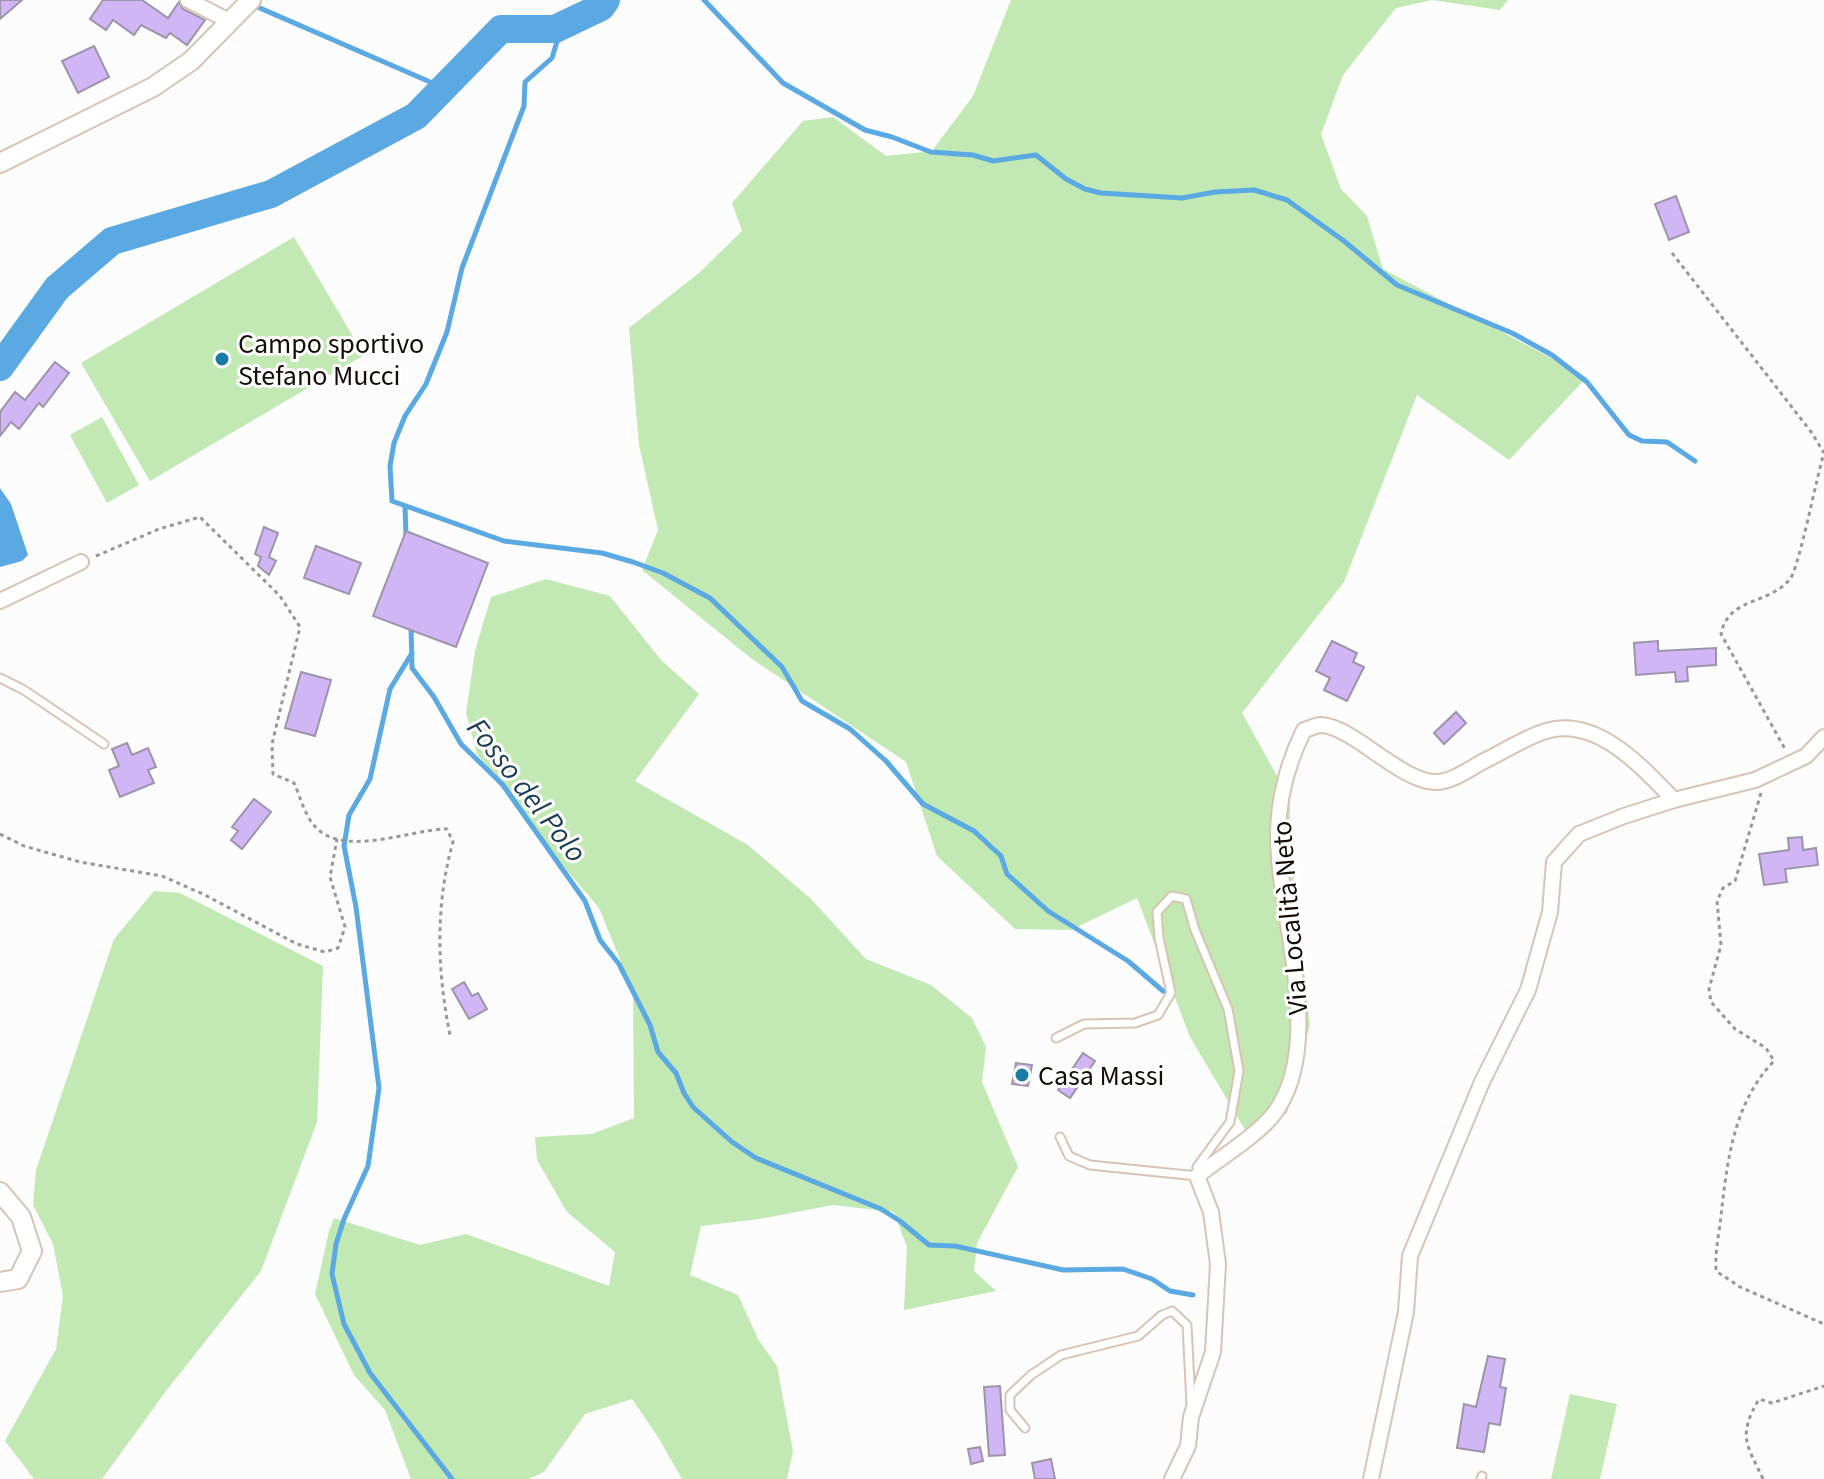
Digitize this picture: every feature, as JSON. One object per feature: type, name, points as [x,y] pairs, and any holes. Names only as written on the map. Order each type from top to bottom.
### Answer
[{"type":"street","points":[[188,0],[241,12]]},
{"type":"street","points":[[0,163],[153,87],[191,61],[241,12]]},
{"type":"street","points":[[0,601],[81,562]]},
{"type":"street","name":"Via Località Neto","points":[[1197,1176],[1272,1116],[1289,1089],[1298,1042],[1293,959],[1278,836],[1280,803],[1294,750],[1304,730],[1321,725],[1337,730],[1413,775],[1435,782],[1454,777],[1545,731],[1577,729],[1587,731],[1639,763],[1674,800]]},
{"type":"street","points":[[1371,1479],[1406,1312],[1410,1256],[1482,1082],[1528,990],[1550,912],[1554,862],[1579,834],[1674,800],[1721,790],[1766,775],[1806,756],[1824,737]]},
{"type":"street","points":[[1172,1479],[1188,1446],[1191,1417],[1213,1352],[1218,1264],[1211,1212],[1197,1176]]},
{"type":"street","points":[[0,1192],[21,1217],[32,1251],[18,1279],[0,1282]]},
{"type":"lane","points":[[0,678],[48,705],[104,744]]},
{"type":"lane","points":[[1056,1038],[1084,1024],[1135,1023],[1158,1015],[1171,993],[1159,938],[1157,912],[1172,896],[1186,899],[1195,930],[1228,1009],[1239,1071],[1230,1122],[1197,1167],[1197,1176],[1090,1165],[1069,1156],[1060,1137]]},
{"type":"lane","points":[[1025,1428],[1010,1410],[1010,1395],[1031,1375],[1061,1355],[1138,1336],[1162,1315],[1172,1311],[1187,1325],[1191,1417]]},
{"type":"path","points":[[1672,253],[1812,433],[1824,453],[1792,578],[1769,596],[1738,607],[1723,620],[1721,634],[1792,763]]},
{"type":"path","points":[[81,562],[159,529],[200,517],[280,596],[300,627],[272,744],[273,774],[294,783],[314,826],[337,839],[374,842],[428,829],[447,829],[453,842],[447,863],[439,943],[442,992],[450,1035]]},
{"type":"path","points":[[1766,775],[1735,881],[1723,888],[1717,901],[1721,945],[1709,989],[1711,1002],[1735,1029],[1766,1048],[1774,1061],[1747,1098],[1736,1122],[1717,1234],[1716,1271],[1740,1287],[1824,1324]]},
{"type":"path","points":[[0,834],[24,846],[80,862],[162,876],[297,944],[325,952],[338,948],[345,927],[330,877],[337,839]]},
{"type":"path","points":[[1763,1479],[1746,1443],[1751,1413],[1759,1399],[1772,1403],[1824,1386]]},
{"type":"green space","points":[[1011,0],[1432,0],[1396,8],[1343,75],[1321,134],[1341,189],[1367,216],[1383,269],[1587,377],[1509,460],[1417,395],[1344,582],[1242,713],[1290,799],[1290,847],[1310,1025],[1287,1113],[1251,1140],[1190,1037],[1137,898],[1071,930],[1015,929],[937,856],[906,762],[752,659],[642,570],[658,530],[639,445],[629,328],[699,273],[742,231],[732,203],[803,121],[833,117],[886,156],[932,151],[973,96]]},
{"type":"green space","points":[[1432,0],[1508,0],[1500,10]]},
{"type":"green space","name":"Campo sportivo Stefano Mucci","points":[[294,237],[364,355],[150,481],[81,363]]},
{"type":"green space","points":[[102,417],[139,485],[107,503],[70,435]]},
{"type":"green space","points":[[546,579],[610,596],[661,660],[699,694],[635,781],[748,845],[810,898],[866,959],[931,985],[972,1018],[986,1047],[982,1082],[1018,1167],[977,1243],[974,1271],[996,1291],[904,1310],[907,1247],[894,1212],[833,1205],[701,1226],[690,1275],[738,1295],[758,1339],[777,1366],[793,1451],[787,1479],[682,1479],[632,1399],[585,1414],[544,1472],[529,1479],[411,1479],[385,1410],[354,1375],[315,1294],[334,1218],[420,1245],[466,1234],[609,1286],[615,1252],[567,1212],[537,1160],[535,1137],[592,1134],[634,1118],[633,991],[599,908],[525,821],[477,754],[466,713],[475,651],[491,597]]},
{"type":"green space","points":[[154,891],[180,893],[323,966],[317,1122],[261,1271],[166,1391],[102,1479],[34,1479],[5,1441],[56,1349],[63,1296],[53,1244],[33,1205],[36,1170],[114,939]]},
{"type":"green space","points":[[1570,1394],[1617,1404],[1600,1479],[1551,1479]]},
{"type":"water","points":[[0,488],[11,504],[28,555],[22,561],[0,567]]},
{"type":"building","points":[[0,0],[22,0],[0,19]]},
{"type":"building","points":[[103,0],[142,0],[168,18],[179,2],[183,9],[205,20],[187,45],[170,33],[166,38],[141,25],[134,35],[113,20],[106,30],[90,19]]},
{"type":"building","points":[[94,46],[109,77],[78,93],[62,61]]},
{"type":"building","points":[[1676,196],[1689,232],[1669,240],[1655,204]]},
{"type":"building","points":[[55,362],[69,373],[43,407],[39,403],[19,429],[11,422],[0,436],[0,412],[15,392],[25,400]]},
{"type":"building","points":[[264,527],[278,533],[269,557],[276,561],[269,575],[258,566],[261,557],[255,554]]},
{"type":"building","points":[[406,531],[488,563],[456,647],[373,616]]},
{"type":"building","points":[[316,546],[361,563],[349,594],[304,578]]},
{"type":"building","points":[[1332,641],[1357,653],[1353,662],[1364,667],[1347,701],[1324,690],[1330,678],[1316,671]]},
{"type":"building","points":[[1658,641],[1658,651],[1716,648],[1716,665],[1687,667],[1688,681],[1676,682],[1675,672],[1636,675],[1634,643]]},
{"type":"building","points":[[301,672],[331,680],[315,736],[285,728]]},
{"type":"building","points":[[1456,712],[1466,723],[1444,744],[1434,733]]},
{"type":"building","points":[[127,743],[132,755],[148,748],[156,767],[148,770],[154,783],[120,797],[109,770],[119,766],[112,749]]},
{"type":"building","points":[[254,799],[271,812],[242,849],[231,840],[238,831],[232,827]]},
{"type":"building","points":[[1802,837],[1803,850],[1816,848],[1818,865],[1785,869],[1787,882],[1764,885],[1759,854],[1789,850],[1788,838]]},
{"type":"building","points":[[464,982],[472,996],[478,993],[487,1009],[469,1019],[452,989]]},
{"type":"building","points":[[1083,1053],[1095,1061],[1070,1098],[1058,1090]]},
{"type":"building","name":"Casa Massi","points":[[1016,1063],[1032,1065],[1028,1086],[1012,1084]]},
{"type":"building","points":[[1488,1356],[1505,1359],[1500,1387],[1506,1388],[1500,1425],[1489,1423],[1484,1452],[1457,1448],[1464,1404],[1476,1407]]},
{"type":"building","points":[[1000,1386],[1005,1455],[989,1456],[984,1387]]},
{"type":"building","points":[[980,1447],[983,1461],[971,1464],[968,1449]]},
{"type":"building","points":[[1051,1459],[1055,1479],[1035,1479],[1032,1463]]},
{"type":"waterway","points":[[0,367],[57,288],[112,241],[271,194],[416,116],[501,29],[555,29],[601,7],[606,0]]},
{"type":"waterway","points":[[704,0],[783,83],[865,130],[931,152],[973,155],[993,161],[1036,155],[1066,179],[1101,193],[1182,198],[1254,190],[1287,200],[1344,241],[1397,285],[1512,333],[1552,355],[1587,382],[1629,435],[1642,441],[1667,442],[1695,461]]},
{"type":"waterway","points":[[253,5],[444,88]]},
{"type":"waterway","points":[[562,25],[552,58],[525,82],[524,106],[462,268],[447,332],[426,384],[405,416],[394,443],[390,466],[392,501],[504,541],[602,553],[633,562],[663,573],[710,598],[782,667],[802,701],[850,729],[886,761],[923,804],[974,831],[1001,856],[1007,874],[1048,911],[1128,961],[1163,991]]},
{"type":"waterway","name":"Fosso del Polo","points":[[405,506],[406,536]]},
{"type":"waterway","name":"Fosso del Polo","points":[[411,626],[412,668],[434,697],[461,744],[503,785],[585,901],[600,940],[619,964],[650,1025],[658,1052],[676,1073],[693,1107],[732,1142],[756,1158],[881,1209],[929,1245],[955,1246],[1063,1270],[1123,1269],[1152,1279],[1170,1291],[1193,1295]]},
{"type":"waterway","points":[[412,653],[390,689],[370,779],[349,815],[344,846],[356,907],[379,1088],[368,1166],[344,1219],[336,1244],[332,1274],[344,1324],[370,1373],[452,1479]]},
{"type":"place","name":"Campo sportivo Stefano Mucci","points":[[222,359]]},
{"type":"place","name":"Casa Massi","points":[[1022,1075]]}]
